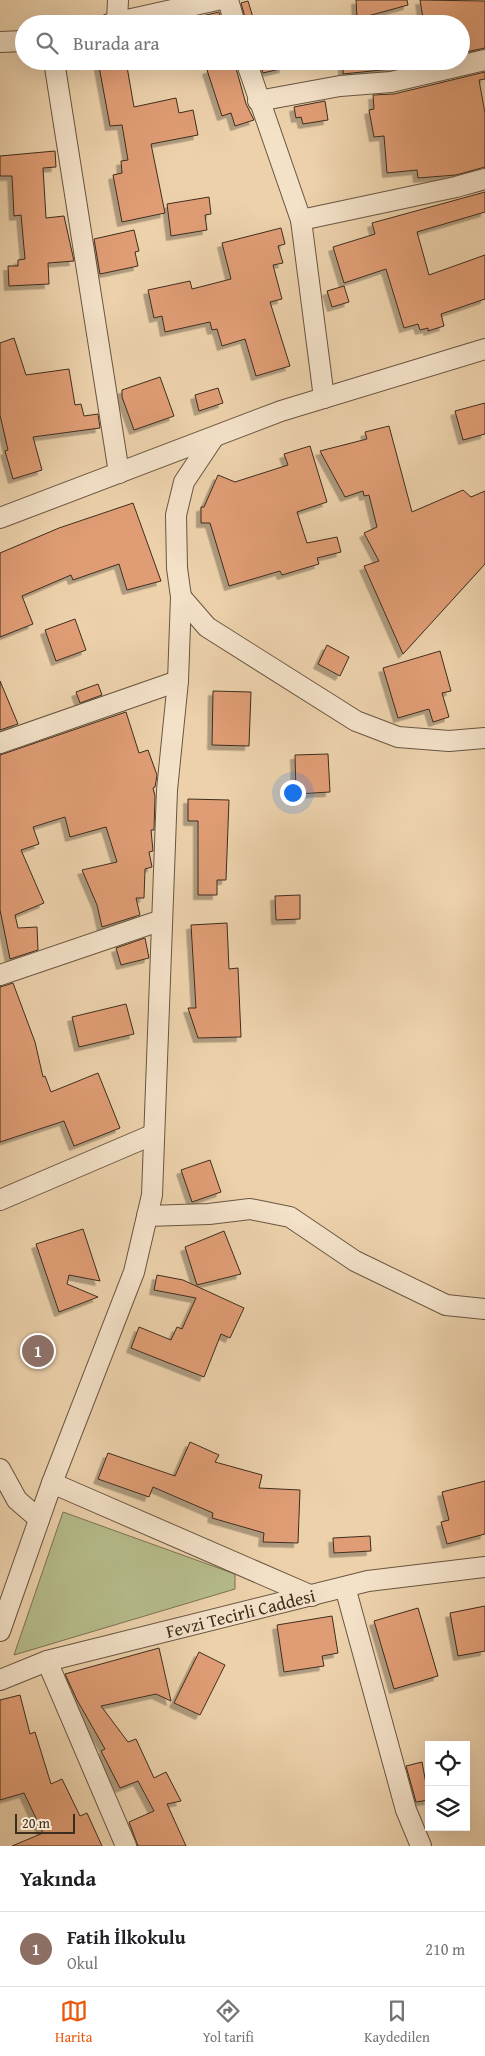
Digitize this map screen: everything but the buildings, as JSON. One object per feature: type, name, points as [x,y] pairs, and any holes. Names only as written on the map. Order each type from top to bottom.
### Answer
[{"type":"street","points":[[115,15],[118,0]]},
{"type":"street","points":[[146,15],[217,0]]},
{"type":"street","points":[[228,0],[232,15]]},
{"type":"street","points":[[0,42],[15,41]]},
{"type":"street","points":[[470,64],[485,60]]},
{"type":"street","points":[[55,70],[118,473]]},
{"type":"street","points":[[249,70],[301,220],[324,398]]},
{"type":"street","points":[[258,101],[340,86],[391,82],[442,70]]},
{"type":"street","points":[[301,220],[456,187],[485,178]]},
{"type":"street","points":[[0,518],[281,411],[485,349]]},
{"type":"street","points":[[0,1631],[52,1483],[134,1272],[152,1195],[152,1135],[167,790],[178,680],[181,597],[177,568],[176,514],[184,482],[214,436]]},
{"type":"street","points":[[181,597],[207,627],[356,721],[398,737],[449,741],[485,738]]},
{"type":"street","points":[[0,743],[178,680]]},
{"type":"street","points":[[0,975],[162,920]]},
{"type":"street","points":[[0,1200],[152,1135]]},
{"type":"street","points":[[147,1216],[209,1214],[250,1209],[290,1217],[355,1261],[446,1305],[485,1309]]},
{"type":"street","points":[[0,1469],[17,1500],[39,1519]]},
{"type":"street","points":[[52,1483],[312,1596]]},
{"type":"street","name":"Fevzi Tecirli Caddesi","points":[[0,1680],[47,1661],[368,1581],[485,1568]]},
{"type":"street","points":[[345,1587],[406,1810],[421,1846]]},
{"type":"street","points":[[47,1661],[126,1846]]},
{"type":"green space","points":[[63,1512],[235,1574],[235,1589],[14,1655]]},
{"type":"place","name":"Fatih İlkokulu","points":[[38,1351]]}]
